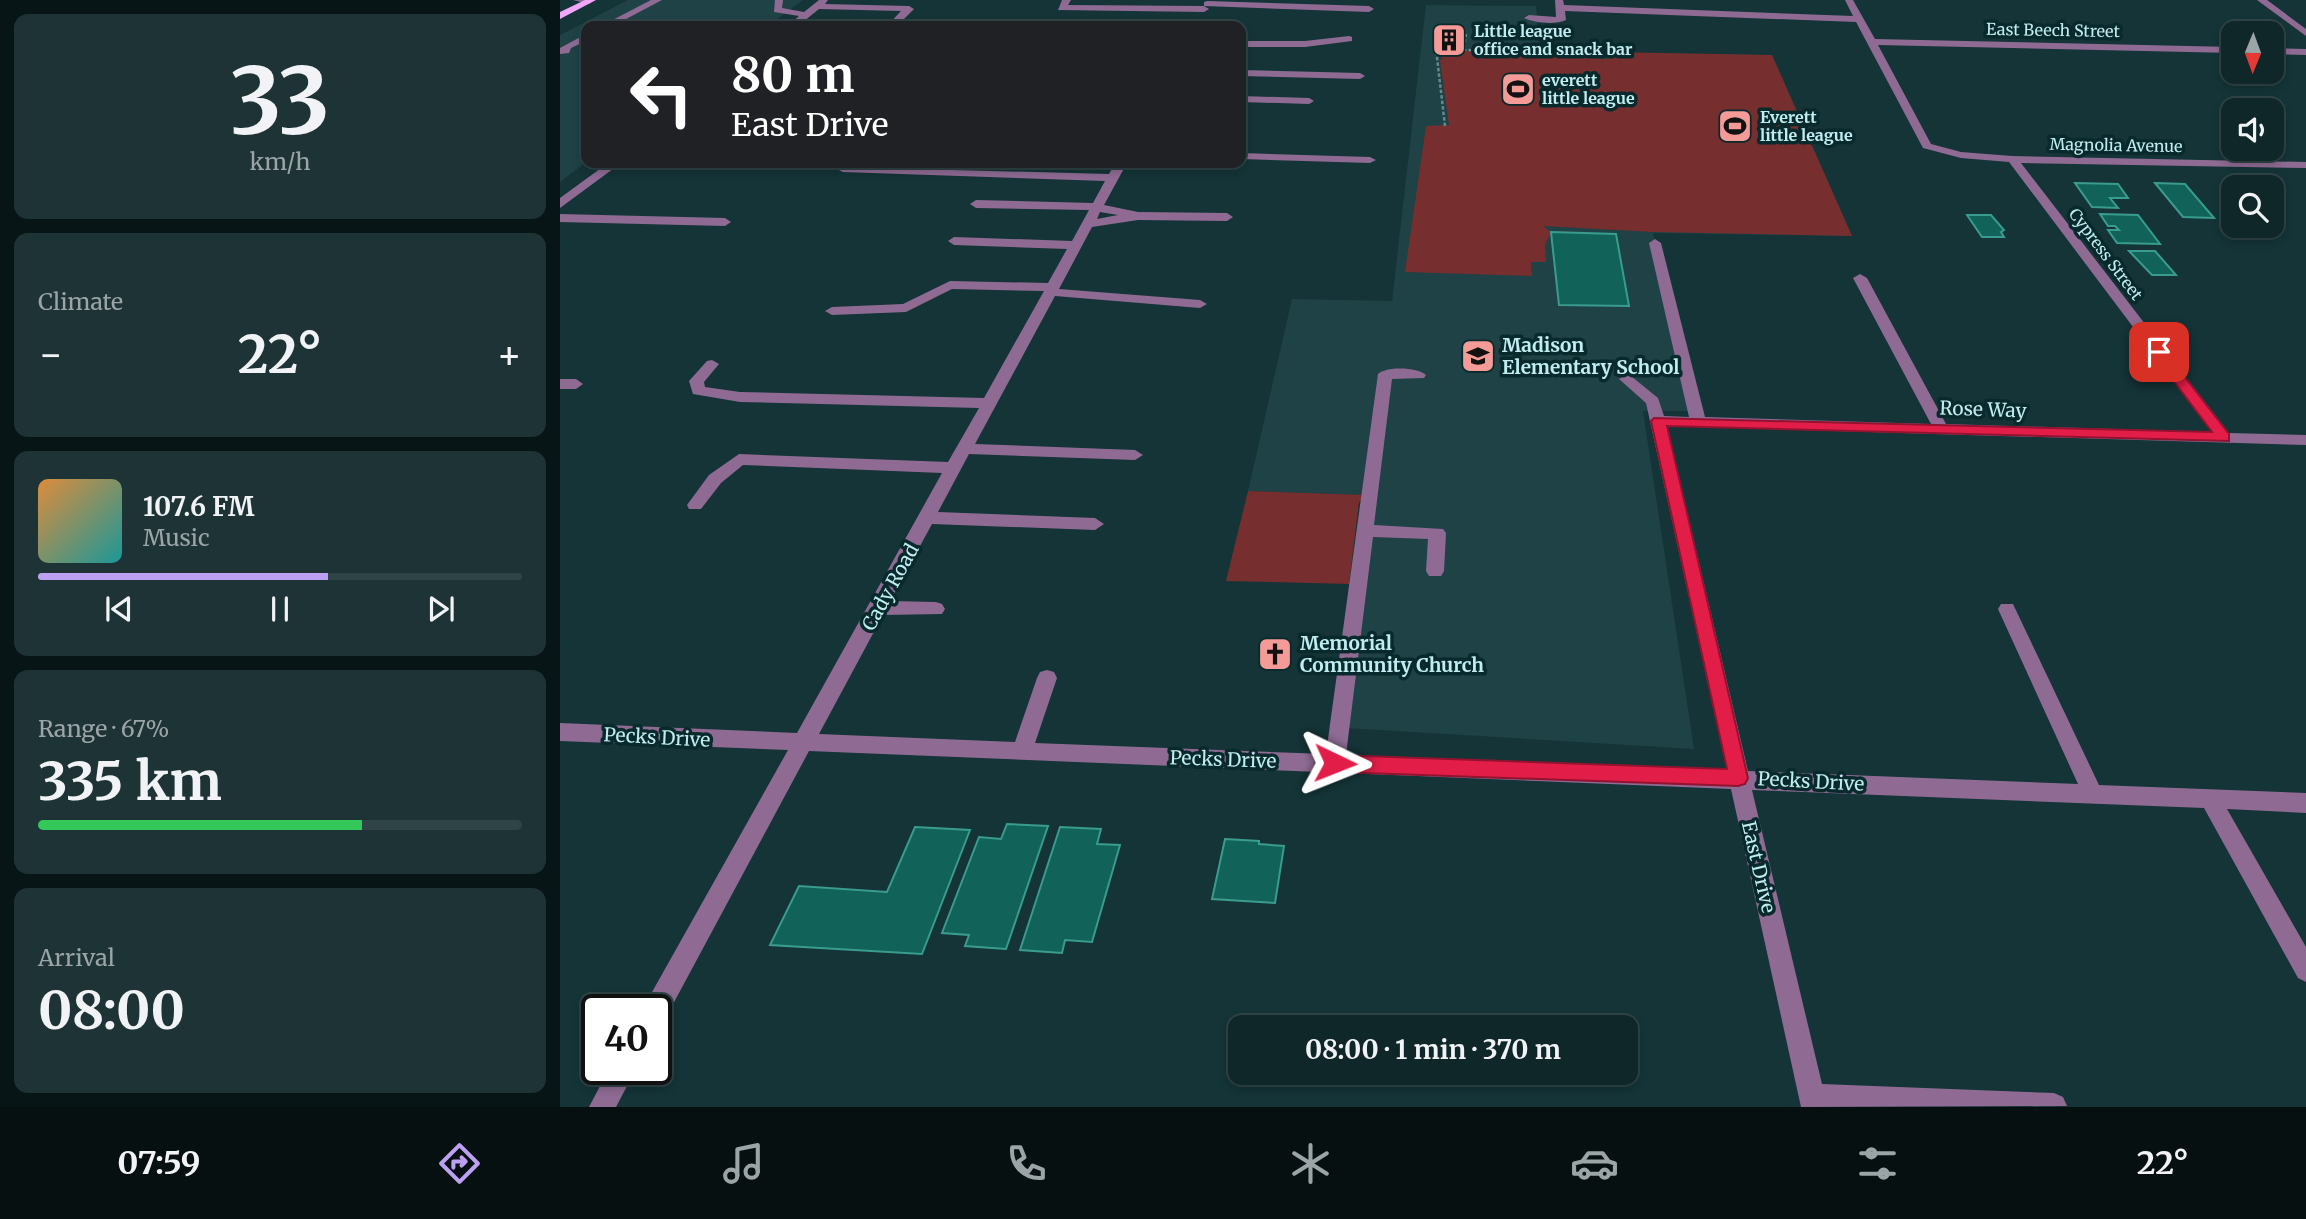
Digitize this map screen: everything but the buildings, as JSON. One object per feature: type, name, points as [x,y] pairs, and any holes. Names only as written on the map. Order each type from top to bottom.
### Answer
[{"type":"main road","points":[[560,16],[590,1]]},
{"type":"street","points":[[577,0],[590,1]]},
{"type":"street","points":[[616,21],[657,0]]},
{"type":"street","points":[[779,0],[777,10],[806,15]]},
{"type":"street","points":[[1067,0],[1061,8],[1370,9]]},
{"type":"street","points":[[1849,0],[1871,42]]},
{"type":"street","points":[[2261,0],[2306,33]]},
{"type":"street","points":[[799,21],[821,3],[909,9],[897,21]]},
{"type":"street","points":[[1529,18],[1561,20],[1560,4],[1858,19]]},
{"type":"street","points":[[1246,44],[1305,44],[1349,39]]},
{"type":"street","points":[[560,51],[566,51],[567,47],[581,40]]},
{"type":"street","name":"East Beech Street","points":[[1871,42],[2221,50]]},
{"type":"street","name":"Magnolia Avenue","points":[[1871,42],[1927,146],[1961,156],[2306,165]]},
{"type":"street","points":[[2284,51],[2306,52]]},
{"type":"street","points":[[1246,73],[1360,76]]},
{"type":"street","points":[[1246,99],[1309,101]]},
{"type":"street","points":[[1246,156],[1370,160]]},
{"type":"street","name":"Cypress Street","points":[[2012,159],[2224,437]]},
{"type":"street","points":[[560,204],[608,168]]},
{"type":"street","points":[[843,169],[1116,171]]},
{"type":"street","name":"Cady Road","points":[[665,994],[1116,171]]},
{"type":"street","points":[[976,204],[1096,207],[1138,216]]},
{"type":"street","points":[[1087,224],[1138,216],[1227,217]]},
{"type":"street","points":[[560,218],[725,222]]},
{"type":"street","points":[[954,241],[1075,245]]},
{"type":"street","points":[[1655,243],[1698,422]]},
{"type":"street","points":[[1860,278],[1941,429]]},
{"type":"street","points":[[832,311],[906,308],[950,285],[1051,290],[1200,304]]},
{"type":"street","points":[[712,364],[696,381],[698,391],[740,397],[990,403]]},
{"type":"street","points":[[1335,763],[1385,374],[1419,375]]},
{"type":"street","name":"East Drive","points":[[1626,379],[1653,401],[1813,1102]]},
{"type":"street","name":"Rose Way","points":[[1658,421],[2306,440]]},
{"type":"street","points":[[965,449],[1136,455]]},
{"type":"street","points":[[695,505],[715,479],[739,459],[954,468]]},
{"type":"street","points":[[928,518],[1095,524]]},
{"type":"street","points":[[1365,531],[1437,534],[1435,571]]},
{"type":"street","points":[[878,608],[936,610]]},
{"type":"street","points":[[2007,609],[2093,794]]},
{"type":"street","points":[[1022,752],[1047,678]]},
{"type":"street","name":"Pecks Drive","points":[[560,732],[2306,803]]},
{"type":"street","points":[[2210,799],[2306,970]]},
{"type":"street","points":[[602,1107],[614,1085]]},
{"type":"street","points":[[1813,1102],[2054,1106]]},
{"type":"path","points":[[1464,48],[1466,34]]},
{"type":"path","points":[[1445,126],[1436,49],[1529,52]]},
{"type":"shaded area","points":[[628,0],[803,0],[775,21],[587,21]]},
{"type":"shaded area","name":"Madison Elementary School","points":[[1426,5],[1536,6],[1540,51],[1772,55],[1852,236],[1653,233],[1688,411],[1643,411],[1694,749],[1329,727],[1367,495],[1248,491],[1292,299],[1392,301]]},
{"type":"shaded area","points":[[581,24],[581,166],[560,182],[560,35]]},
{"type":"shaded area","points":[[1470,50],[1607,59],[1607,52],[1772,55],[1852,236],[1653,232],[1543,226],[1551,232],[1545,245],[1546,262],[1531,262],[1532,276],[1405,272],[1426,126],[1449,125],[1440,61],[1444,54]]},
{"type":"shaded area","points":[[1248,491],[1367,495],[1359,502],[1349,584],[1226,581]]},
{"type":"place","name":"Little league office and snack bar","points":[[1449,40]]},
{"type":"place","name":"everett little league","points":[[1518,89]]},
{"type":"place","name":"Everett little league","points":[[1735,126]]},
{"type":"place","name":"Madison Elementary School","points":[[1478,356]]},
{"type":"place","name":"Memorial Community Church","points":[[1275,654]]},
{"type":"route","points":[[1335,763],[1738,778],[1658,421],[2224,437],[2159,352]]}]
